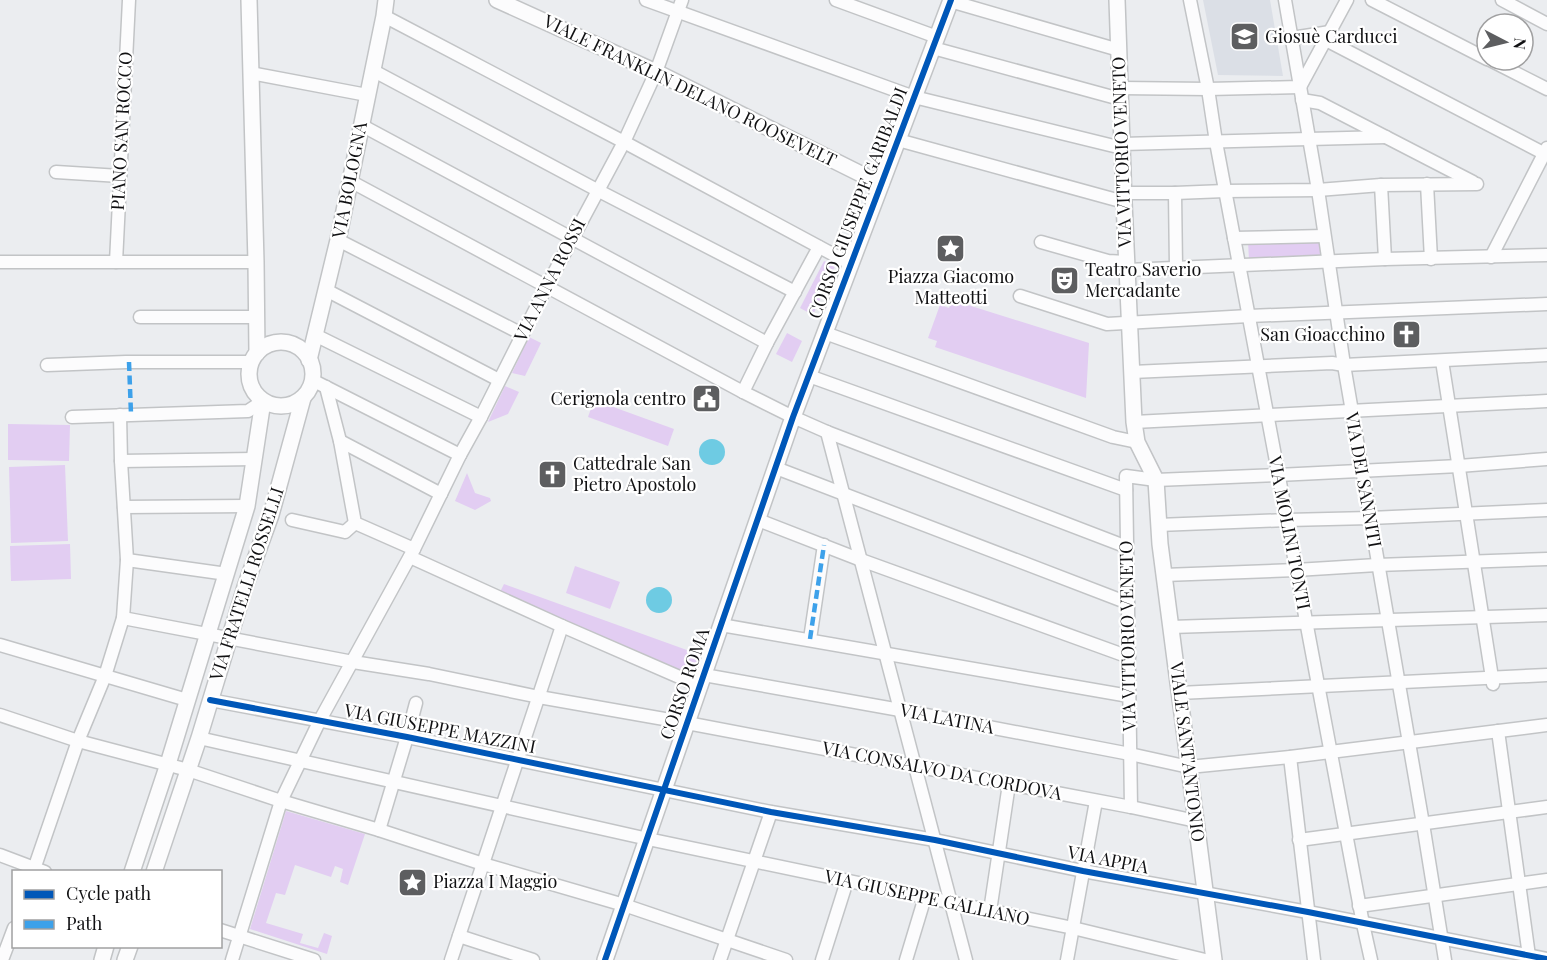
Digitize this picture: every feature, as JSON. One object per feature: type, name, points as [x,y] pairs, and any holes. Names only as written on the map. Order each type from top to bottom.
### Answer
[{"type":"street","name":"PIANO SAN ROCCO","points":[[116,262],[129,0]]},
{"type":"street","points":[[249,0],[257,317],[254,358],[249,373],[250,384],[263,401],[283,406],[294,404],[319,383]]},
{"type":"street","name":"VIA BOLOGNA","points":[[309,360],[338,240],[386,0]]},
{"type":"street","name":"VIALE FRANKLIN DELANO ROOSEVELT","points":[[497,0],[656,72],[881,184]]},
{"type":"street","points":[[646,0],[680,6],[914,97],[1122,146],[1386,137]]},
{"type":"street","points":[[836,0],[935,42],[1121,93],[1208,88],[1300,87],[1347,0]]},
{"type":"street","name":"VIA VITTORIO VENETO","points":[[1117,0],[1134,422],[1137,442],[1156,480],[1160,544]]},
{"type":"street","name":"VIA MOLINI TONTI","points":[[1190,0],[1371,960]]},
{"type":"street","points":[[1285,0],[1290,0]]},
{"type":"street","name":"VIA DEI SANNITI","points":[[1285,0],[1351,411],[1445,960]]},
{"type":"street","points":[[1372,0],[1475,52]]},
{"type":"street","points":[[1502,0],[1547,24]]},
{"type":"street","points":[[951,1],[1119,50]]},
{"type":"street","name":"CORSO GIUSEPPE GARIBALDI","points":[[793,417],[951,1]]},
{"type":"street","name":"VIA ANNA ROSSI","points":[[232,960],[281,801],[320,720],[412,553],[546,286],[624,142],[656,72],[680,6]]},
{"type":"street","points":[[384,16],[819,247]]},
{"type":"street","points":[[1292,38],[1328,36],[1546,152],[1491,257]]},
{"type":"street","points":[[372,70],[795,292]]},
{"type":"street","points":[[1514,72],[1547,89]]},
{"type":"street","points":[[251,73],[367,95]]},
{"type":"street","points":[[898,140],[1124,197],[1225,190],[1477,184],[1320,103],[1302,100]]},
{"type":"street","points":[[361,125],[767,343]]},
{"type":"street","points":[[56,172],[120,176]]},
{"type":"street","points":[[350,181],[793,417],[1127,547]]},
{"type":"street","points":[[1426,184],[1431,259]]},
{"type":"street","points":[[1381,185],[1385,259]]},
{"type":"street","points":[[1175,193],[1176,267]]},
{"type":"street","points":[[1234,237],[1324,236]]},
{"type":"street","points":[[338,240],[522,334]]},
{"type":"street","points":[[1041,242],[1126,266],[1239,266],[1547,255]]},
{"type":"street","name":"CORSO GIUSEPPE GARIBALDI","points":[[743,392],[819,247],[851,264]]},
{"type":"street","points":[[0,262],[256,262]]},
{"type":"street","points":[[326,290],[499,380]]},
{"type":"street","points":[[1020,296],[1107,324],[1547,304]]},
{"type":"street","points":[[140,317],[257,317]]},
{"type":"street","points":[[825,333],[1102,433],[1137,442]]},
{"type":"street","points":[[315,335],[481,417]]},
{"type":"street","points":[[47,365],[254,358],[265,347],[275,343],[285,343],[303,351],[319,383],[340,441],[355,523],[345,532],[292,520]]},
{"type":"street","points":[[1132,372],[1547,355]]},
{"type":"street","points":[[1442,361],[1492,681]]},
{"type":"street","points":[[809,376],[1126,490],[1126,476],[1156,480],[1459,466],[1547,459]]},
{"type":"street","points":[[319,383],[460,455]]},
{"type":"street","name":"VIA FRATELLI ROSSELLI","points":[[155,870],[199,738],[245,587],[271,515],[303,398]]},
{"type":"street","points":[[72,417],[248,411],[263,401]]},
{"type":"street","name":"VIA FRATELLI ROSSELLI","points":[[133,870],[168,764],[247,506],[263,401]]},
{"type":"street","points":[[1134,422],[1547,401]]},
{"type":"street","points":[[0,855],[38,870],[78,741],[105,676],[123,618],[127,560],[120,415]]},
{"type":"street","name":"CORSO ROMA","points":[[605,960],[793,417]]},
{"type":"street","points":[[827,432],[966,960]]},
{"type":"street","points":[[340,441],[441,494]]},
{"type":"street","points":[[121,461],[254,459]]},
{"type":"street","points":[[776,468],[1128,603]]},
{"type":"street","name":"VIA VITTORIO VENETO","points":[[1126,490],[1131,807]]},
{"type":"street","points":[[124,507],[247,506]]},
{"type":"street","points":[[1158,525],[1547,510]]},
{"type":"street","points":[[758,520],[861,560],[1129,657]]},
{"type":"street","name":"VIA LATINA","points":[[355,523],[562,626],[702,680],[900,710],[1189,767],[1290,757],[1547,725]]},
{"type":"street","name":"VIALE SANT'ANTONIO","points":[[1160,544],[1214,960]]},
{"type":"street","points":[[810,639],[824,545]]},
{"type":"street","points":[[1164,575],[1547,559]]},
{"type":"street","points":[[127,560],[227,574]]},
{"type":"street","points":[[1171,627],[1547,615]]},
{"type":"street","name":"VIA CONSALVO DA CORDOVA","points":[[123,618],[353,662],[429,674],[539,698],[687,723],[1196,821]]},
{"type":"street","points":[[721,625],[1130,696]]},
{"type":"street","points":[[451,960],[562,626]]},
{"type":"street","points":[[0,645],[187,700]]},
{"type":"street","points":[[1179,693],[1399,681],[1492,681],[1547,675]]},
{"type":"street","name":"VIA GIUSEPPE MAZZINI","points":[[210,700],[664,789]]},
{"type":"street","points":[[379,830],[416,703]]},
{"type":"street","points":[[0,715],[78,741],[188,770],[483,864],[624,905],[786,960]]},
{"type":"street","points":[[1498,731],[1529,956]]},
{"type":"street","name":"VIA GIUSEPPE GALLIANO","points":[[199,738],[753,862],[1073,928],[1205,960]]},
{"type":"street","points":[[1290,757],[1314,960]]},
{"type":"street","points":[[990,911],[1009,784]]},
{"type":"street","name":"VIA APPIA","points":[[664,789],[771,812],[935,840],[1083,871],[1547,959]]},
{"type":"street","points":[[1067,960],[1096,801]]},
{"type":"street","points":[[1299,840],[1547,807]]},
{"type":"street","points":[[720,960],[771,812]]},
{"type":"street","points":[[1359,906],[1547,880]]},
{"type":"street","points":[[822,960],[847,881]]},
{"type":"street","points":[[906,960],[926,897]]},
{"type":"street","points":[[222,931],[314,960]]},
{"type":"street","points":[[2,960],[12,933]]},
{"type":"street","points":[[459,936],[533,960]]},
{"type":"shaded area","name":"Giosuè Carducci","points":[[1203,0],[1270,0],[1283,76],[1218,75]]},
{"type":"shaded area","points":[[1321,240],[1323,258],[1249,260],[1248,241]]},
{"type":"shaded area","points":[[824,261],[835,266],[813,315],[800,308]]},
{"type":"shaded area","points":[[952,300],[1089,343],[1086,398],[935,347],[937,341],[928,338],[940,305],[949,308]]},
{"type":"shaded area","points":[[787,333],[802,341],[792,362],[776,354]]},
{"type":"shaded area","points":[[529,337],[541,343],[525,376],[512,373]]},
{"type":"shaded area","points":[[505,386],[519,392],[508,414],[488,422]]},
{"type":"shaded area","points":[[594,400],[674,429],[668,446],[588,417]]},
{"type":"shaded area","points":[[8,424],[70,425],[69,461],[8,460]]},
{"type":"shaded area","points":[[65,465],[68,541],[11,543],[9,467]]},
{"type":"shaded area","points":[[467,473],[475,493],[490,498],[491,501],[475,510],[455,501]]},
{"type":"shaded area","points":[[70,544],[71,579],[11,581],[10,546]]},
{"type":"shaded area","points":[[575,566],[620,582],[610,609],[566,593]]},
{"type":"shaded area","points":[[504,584],[709,658],[700,686],[497,598]]},
{"type":"shaded area","points":[[286,811],[365,834],[348,885],[340,882],[343,869],[335,866],[331,877],[295,865],[285,895],[276,893],[266,923],[303,934],[300,943],[318,948],[324,933],[332,936],[327,954],[250,929]]},
{"type":"water","points":[[712,439],[721,443],[725,452],[721,461],[712,465],[703,461],[699,452],[703,443]]},
{"type":"water","points":[[659,587],[668,591],[672,600],[668,609],[659,613],[650,609],[646,600],[650,591]]},
{"type":"marked path","points":[[129,362],[131,414]]},
{"type":"marked path","points":[[810,639],[824,545]]},
{"type":"cycle path","points":[[605,960],[793,417],[951,0]]},
{"type":"cycle path","points":[[210,700],[407,737],[771,812],[935,840],[1083,871],[1547,959]]},
{"type":"place","name":"Giosuè Carducci","points":[[1244,37]]},
{"type":"place","name":"Piazza Giacomo Matteotti","points":[[951,248]]},
{"type":"place","name":"Teatro Saverio Mercadante","points":[[1064,280]]},
{"type":"place","name":"San Gioacchino","points":[[1406,335]]},
{"type":"place","name":"Cerignola centro","points":[[707,399]]},
{"type":"place","name":"Cattedrale San Pietro Apostolo","points":[[552,474]]},
{"type":"place","name":"Piazza I Maggio","points":[[412,882]]}]
